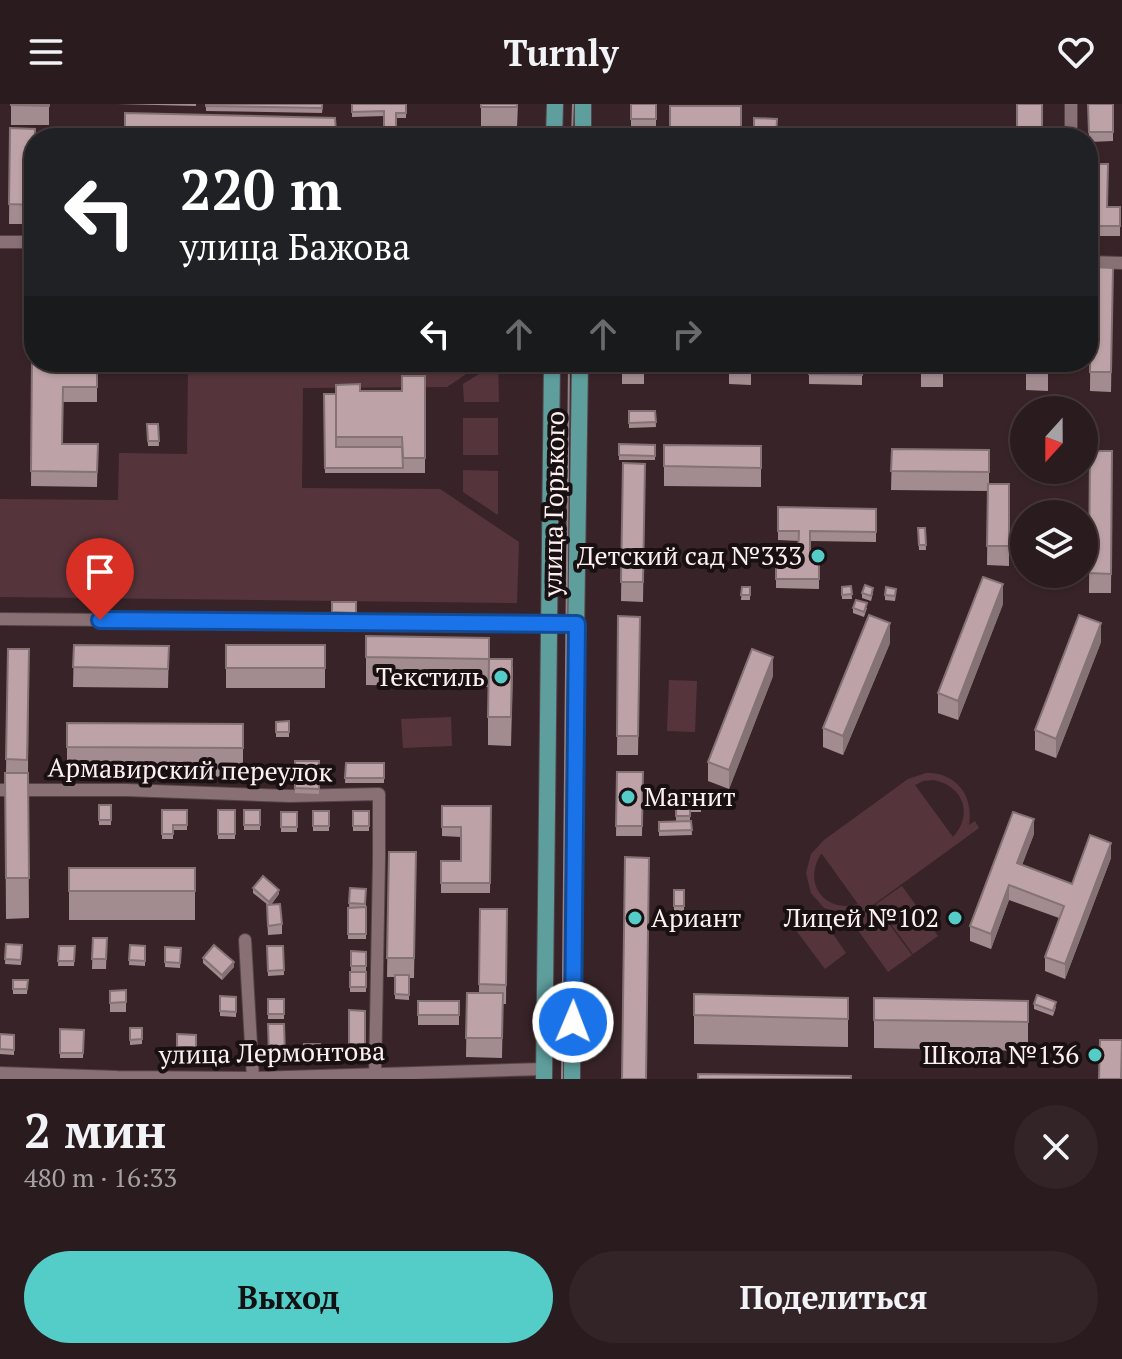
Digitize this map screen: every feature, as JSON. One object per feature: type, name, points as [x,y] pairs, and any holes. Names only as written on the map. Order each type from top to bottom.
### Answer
[{"type":"main road","points":[[554,128],[555,104]]},
{"type":"main road","points":[[583,104],[583,128]]},
{"type":"main road","name":"улица Горького","points":[[544,1074],[552,372]]},
{"type":"main road","name":"улица Горького","points":[[572,1079],[580,372]]},
{"type":"main road","points":[[550,624],[577,624]]},
{"type":"street","points":[[1071,104],[1071,128]]},
{"type":"street","points":[[0,242],[24,242]]},
{"type":"street","points":[[1098,262],[1122,263]]},
{"type":"street","points":[[0,619],[550,624]]},
{"type":"street","name":"Армавирский переулок","points":[[0,790],[126,790],[290,796],[379,794],[375,1076]]},
{"type":"street","points":[[245,940],[253,1078]]},
{"type":"street","name":"улица Лермонтова","points":[[0,1073],[117,1078],[544,1074]]},
{"type":"shaded area","points":[[188,372],[469,372],[447,387],[303,388],[302,488],[440,489],[519,542],[517,603],[0,597],[0,499],[118,500],[119,453],[187,454]]},
{"type":"shaded area","points":[[482,372],[498,372],[499,402],[464,402],[463,384]]},
{"type":"shaded area","points":[[463,418],[498,418],[498,455],[463,455]]},
{"type":"shaded area","points":[[463,470],[498,471],[498,515],[463,492]]},
{"type":"shaded area","points":[[669,680],[697,681],[695,732],[667,731]]},
{"type":"shaded area","points":[[451,717],[452,746],[403,748],[401,719]]},
{"type":"shaded area","points":[[926,773],[954,781],[969,804],[969,825],[975,821],[979,828],[833,934],[846,953],[825,969],[792,925],[814,909],[828,928],[846,914],[824,908],[811,893],[806,873],[811,854],[824,840],[908,779]],"holes":[[[934,780],[952,788],[962,802],[963,819],[953,837],[915,785]],[[822,854],[858,904],[836,904],[820,894],[814,875]]]},
{"type":"shaded area","points":[[902,886],[938,936],[913,954],[876,904]]},
{"type":"shaded area","points":[[875,905],[912,955],[888,972],[852,922]]},
{"type":"building","points":[[49,104],[49,106],[11,105]]},
{"type":"building","points":[[322,104],[322,108],[206,106]]},
{"type":"building","points":[[352,104],[406,104],[406,113],[396,113],[396,128],[384,128],[384,111],[352,112]]},
{"type":"building","points":[[481,104],[517,104],[517,107],[481,107]]},
{"type":"building","points":[[631,104],[656,104],[656,119],[631,119]]},
{"type":"building","points":[[1017,104],[1042,104],[1042,128],[1017,128]]},
{"type":"building","points":[[1088,104],[1113,104],[1113,132],[1098,132],[1098,128],[1089,128]]},
{"type":"building","points":[[670,106],[741,106],[741,128],[670,128]]},
{"type":"building","points":[[125,113],[335,118],[336,128],[125,128]]},
{"type":"building","points":[[754,118],[777,119],[777,128],[754,128]]},
{"type":"building","points":[[10,128],[24,129],[24,205],[9,204]]},
{"type":"building","points":[[1098,164],[1108,164],[1107,207],[1120,207],[1120,226],[1098,226]]},
{"type":"building","points":[[1098,267],[1113,268],[1111,372],[1098,372]]},
{"type":"building","points":[[32,372],[97,372],[97,387],[63,387],[62,444],[98,444],[97,472],[31,471]]},
{"type":"building","points":[[809,372],[862,372],[862,375]]},
{"type":"building","points":[[402,376],[425,376],[425,458],[403,458],[402,437],[336,437],[336,385],[360,384],[360,391],[402,391]]},
{"type":"building","points":[[324,394],[336,394],[336,447],[402,447],[403,468],[325,468]]},
{"type":"building","points":[[629,411],[655,411],[656,422],[629,423]]},
{"type":"building","points":[[147,424],[158,424],[159,441],[148,441]]},
{"type":"building","points":[[619,444],[655,445],[655,456],[619,455]]},
{"type":"building","points":[[664,445],[761,446],[761,468],[664,466]]},
{"type":"building","points":[[892,449],[989,450],[989,472],[891,471]]},
{"type":"building","points":[[1098,451],[1112,451],[1111,574],[1098,573],[1098,500],[1090,500],[1090,484],[1098,484]]},
{"type":"building","points":[[623,463],[645,464],[643,582],[621,582]]},
{"type":"building","points":[[988,484],[1009,484],[1009,546],[987,546]]},
{"type":"building","points":[[778,507],[876,509],[876,532],[810,531],[810,555],[819,555],[819,579],[776,579],[776,555],[798,555],[799,531],[778,531]]},
{"type":"building","points":[[918,528],[925,528],[926,545],[919,545]]},
{"type":"building","points":[[983,577],[1003,584],[958,701],[938,693]]},
{"type":"building","points":[[865,585],[873,588],[871,596],[862,593]]},
{"type":"building","points":[[851,586],[852,594],[842,595],[842,587]]},
{"type":"building","points":[[742,587],[750,587],[750,595],[741,595]]},
{"type":"building","points":[[886,587],[896,589],[895,596],[885,595]]},
{"type":"building","points":[[856,600],[867,603],[864,612],[853,608]]},
{"type":"building","points":[[332,602],[356,602],[356,613],[332,612]]},
{"type":"building","points":[[869,615],[890,623],[843,736],[823,728]]},
{"type":"building","points":[[1079,615],[1101,623],[1056,739],[1035,730]]},
{"type":"building","points":[[618,616],[640,617],[638,736],[617,736]]},
{"type":"building","points":[[366,636],[489,638],[489,659],[366,657]]},
{"type":"building","points":[[74,645],[169,646],[168,669],[73,667]]},
{"type":"building","points":[[226,645],[325,645],[325,668],[226,668]]},
{"type":"building","points":[[8,649],[29,649],[27,760],[6,759]]},
{"type":"building","points":[[752,649],[773,657],[729,770],[708,762]]},
{"type":"building","points":[[489,659],[512,659],[511,717],[488,717]]},
{"type":"building","points":[[289,721],[289,732],[276,732],[276,722]]},
{"type":"building","points":[[67,723],[243,724],[243,748],[67,747]]},
{"type":"building","points":[[295,761],[319,761],[319,789],[295,788]]},
{"type":"building","points":[[346,763],[384,763],[384,778],[345,778]]},
{"type":"building","points":[[617,772],[643,772],[642,826],[616,826]]},
{"type":"building","points":[[5,773],[28,773],[29,878],[6,878]]},
{"type":"building","points":[[701,795],[701,807],[690,807],[690,816],[676,816],[676,796]]},
{"type":"building","points":[[99,805],[111,805],[111,820],[99,820]]},
{"type":"building","points":[[442,806],[491,806],[490,883],[441,883],[441,861],[461,861],[461,827],[442,827]]},
{"type":"building","points":[[162,810],[187,810],[187,825],[173,825],[173,834],[162,834]]},
{"type":"building","points":[[218,810],[235,810],[235,834],[218,834]]},
{"type":"building","points":[[244,810],[260,810],[260,825],[244,825]]},
{"type":"building","points":[[313,811],[329,811],[329,826],[313,826]]},
{"type":"building","points":[[353,811],[369,811],[369,826],[353,826]]},
{"type":"building","points":[[281,812],[297,812],[297,827],[281,827]]},
{"type":"building","points":[[1013,812],[1034,819],[1017,863],[1072,884],[1090,835],[1111,843],[1065,964],[1045,957],[1064,906],[1009,885],[991,934],[970,926]]},
{"type":"building","points":[[691,821],[692,830],[659,831],[659,822]]},
{"type":"building","points":[[389,852],[416,852],[414,958],[387,958]]},
{"type":"building","points":[[625,857],[649,858],[646,1079],[622,1079]]},
{"type":"building","points":[[69,868],[195,868],[195,891],[69,891]]},
{"type":"building","points":[[263,876],[279,890],[269,902],[253,888]]},
{"type":"building","points":[[350,888],[366,889],[365,904],[349,903]]},
{"type":"building","points":[[674,890],[684,890],[684,906],[674,906]]},
{"type":"building","points":[[280,904],[282,924],[268,926],[267,905]]},
{"type":"building","points":[[366,907],[366,934],[348,934],[348,908]]},
{"type":"building","points":[[480,909],[507,909],[506,985],[479,984]]},
{"type":"building","points":[[93,938],[107,938],[106,959],[92,959]]},
{"type":"building","points":[[6,944],[22,945],[21,960],[5,959]]},
{"type":"building","points":[[130,945],[145,946],[145,961],[129,960]]},
{"type":"building","points":[[214,945],[234,962],[222,975],[203,958]]},
{"type":"building","points":[[59,946],[75,946],[74,961],[58,961]]},
{"type":"building","points":[[267,946],[283,946],[284,970],[268,971]]},
{"type":"building","points":[[165,947],[181,948],[180,963],[165,962]]},
{"type":"building","points":[[351,951],[366,952],[366,966],[351,966]]},
{"type":"building","points":[[350,972],[366,972],[366,987],[350,987]]},
{"type":"building","points":[[395,975],[409,975],[409,995],[395,994]]},
{"type":"building","points":[[13,980],[28,980],[27,989],[13,989]]},
{"type":"building","points":[[126,990],[126,1002],[110,1003],[110,991]]},
{"type":"building","points":[[467,993],[503,993],[502,1038],[466,1038]]},
{"type":"building","points":[[694,994],[848,998],[848,1019],[694,1015]]},
{"type":"building","points":[[1037,995],[1056,1002],[1053,1011],[1034,1004]]},
{"type":"building","points":[[220,996],[236,997],[236,1012],[220,1011]]},
{"type":"building","points":[[874,998],[1028,1001],[1028,1022],[874,1020]]},
{"type":"building","points":[[268,999],[284,999],[284,1014],[268,1014]]},
{"type":"building","points":[[418,1001],[459,1001],[459,1015],[418,1015]]},
{"type":"building","points":[[349,1010],[365,1011],[365,1044],[349,1044]]},
{"type":"building","points":[[268,1024],[284,1024],[285,1054],[269,1055]]},
{"type":"building","points":[[130,1028],[142,1028],[142,1039],[130,1040]]},
{"type":"building","points":[[60,1029],[84,1030],[83,1053],[60,1053]]},
{"type":"building","points":[[0,1034],[14,1035],[14,1050],[0,1049]]},
{"type":"building","points":[[177,1034],[196,1035],[196,1047],[177,1047]]},
{"type":"building","points":[[1100,1040],[1122,1040],[1121,1079],[1099,1079]]},
{"type":"building","points":[[304,1044],[320,1044],[320,1059],[304,1058]]},
{"type":"building","points":[[698,1074],[851,1076],[851,1079],[698,1079]]},
{"type":"tram line","points":[[572,128],[573,104]]},
{"type":"tram line","points":[[562,1079],[569,372]]},
{"type":"place","name":"Детский сад №333","points":[[818,556]]},
{"type":"place","name":"Текстиль","points":[[501,677]]},
{"type":"place","name":"Магнит","points":[[628,797]]},
{"type":"place","name":"Ариант","points":[[635,918]]},
{"type":"place","name":"Лицей №102","points":[[955,918]]},
{"type":"place","name":"Школа №136","points":[[1095,1055]]},
{"type":"route","points":[[100,620],[577,624],[573,1022]]}]
